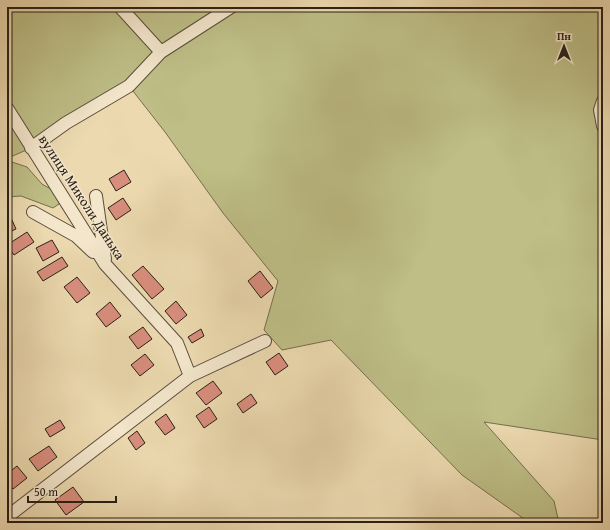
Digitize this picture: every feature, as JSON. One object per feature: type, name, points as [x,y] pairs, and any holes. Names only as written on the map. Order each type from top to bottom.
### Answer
[{"type":"street","points":[[120,7],[161,52]]},
{"type":"street","points":[[32,148],[66,123],[129,86],[161,52],[215,11],[231,7]]},
{"type":"street","points":[[603,100],[600,110],[603,126]]},
{"type":"street","name":"вулиця Миколи Данька","points":[[7,109],[105,264],[177,343],[190,376]]},
{"type":"street","points":[[96,196],[105,264]]},
{"type":"street","points":[[33,212],[76,236],[105,264]]},
{"type":"street","points":[[7,517],[190,376],[265,341]]},
{"type":"green space","points":[[7,7],[603,7],[603,440],[484,422],[554,501],[559,523],[528,523],[462,475],[331,340],[282,350],[264,330],[278,281],[223,213],[165,132],[129,86],[31,148],[8,158],[9,161],[27,167],[42,184],[54,191],[59,197],[59,204],[53,208],[21,196],[7,197]]},
{"type":"building","points":[[124,170],[131,182],[116,191],[109,179]]},
{"type":"building","points":[[123,198],[131,210],[116,220],[108,208]]},
{"type":"building","points":[[7,209],[16,229],[7,233]]},
{"type":"building","points":[[27,232],[34,242],[14,255],[7,245]]},
{"type":"building","points":[[52,240],[59,252],[43,261],[36,248]]},
{"type":"building","points":[[62,257],[68,266],[43,281],[37,272]]},
{"type":"building","points":[[143,266],[164,289],[152,299],[132,275]]},
{"type":"building","points":[[260,271],[273,288],[261,298],[248,281]]},
{"type":"building","points":[[77,277],[90,293],[77,303],[64,287]]},
{"type":"building","points":[[176,301],[187,315],[176,324],[165,311]]},
{"type":"building","points":[[110,302],[121,316],[106,327],[96,314]]},
{"type":"building","points":[[143,327],[152,339],[138,349],[129,337]]},
{"type":"building","points":[[201,329],[204,336],[192,343],[188,337]]},
{"type":"building","points":[[279,353],[288,366],[275,375],[266,362]]},
{"type":"building","points":[[145,354],[154,365],[140,376],[131,365]]},
{"type":"building","points":[[213,381],[222,393],[206,405],[196,393]]},
{"type":"building","points":[[251,394],[257,403],[243,413],[237,404]]},
{"type":"building","points":[[209,407],[217,419],[204,428],[196,416]]},
{"type":"building","points":[[166,414],[175,428],[165,435],[155,422]]},
{"type":"building","points":[[60,420],[65,428],[50,437],[45,429]]},
{"type":"building","points":[[137,431],[145,443],[136,450],[128,438]]},
{"type":"building","points":[[49,446],[57,457],[38,471],[29,459]]},
{"type":"building","points":[[17,466],[27,478],[13,489],[7,482],[7,474]]},
{"type":"building","points":[[73,487],[84,502],[66,515],[55,500]]}]
